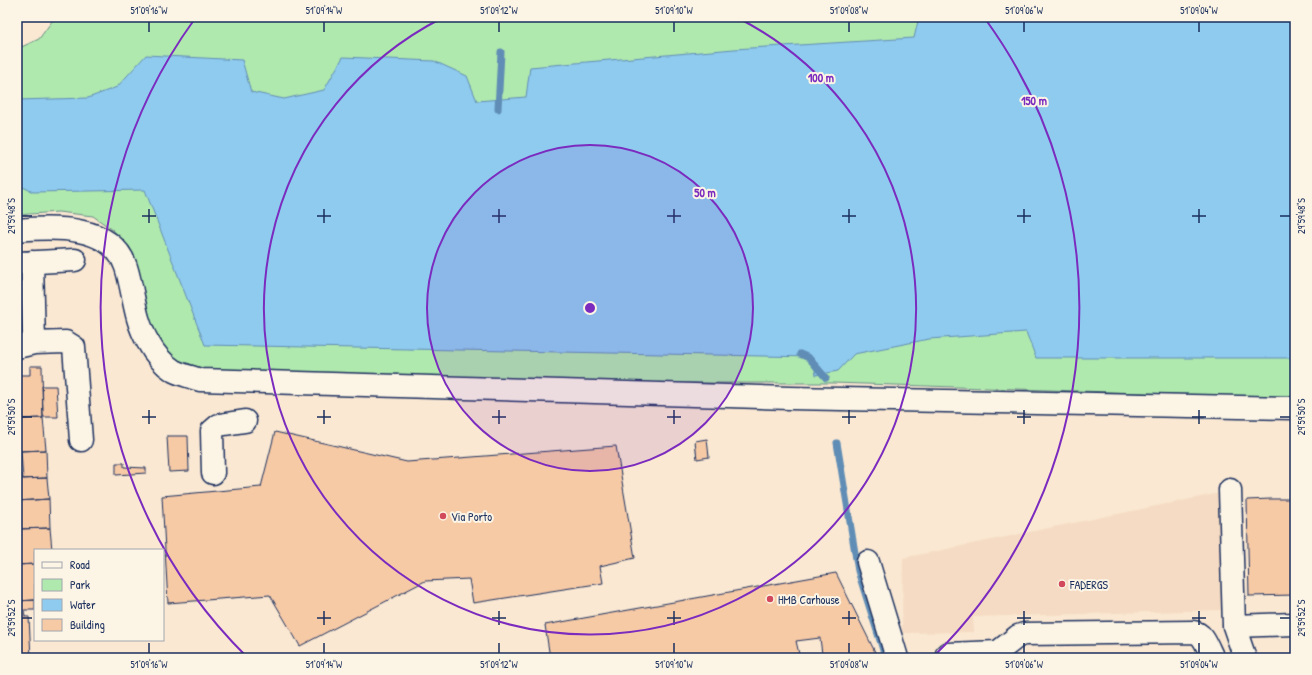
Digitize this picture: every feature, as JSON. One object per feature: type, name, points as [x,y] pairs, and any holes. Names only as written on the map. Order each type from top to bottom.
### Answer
[{"type":"lane","points":[[17,230],[32,229],[92,233],[112,244],[126,265],[140,328],[154,354],[174,371],[200,380],[782,398],[1295,408]]},
{"type":"lane","points":[[75,260],[24,263],[26,345],[66,342],[74,347],[81,440]]},
{"type":"lane","points":[[213,473],[212,431],[219,425],[244,421]]},
{"type":"lane","points":[[1230,490],[1234,626],[1245,658]]},
{"type":"lane","points":[[868,562],[896,658]]},
{"type":"lane","points":[[1234,626],[1295,624]]},
{"type":"lane","points":[[947,654],[998,652],[1018,636],[1024,634],[1196,632],[1202,637],[1212,658]]},
{"type":"shaded area","name":"FADERGS","points":[[1220,493],[1222,610],[973,617],[974,632],[902,633],[903,558]]},
{"type":"green space","points":[[55,17],[1295,17],[1295,398],[833,383],[543,383],[197,370],[180,363],[162,347],[150,319],[140,275],[130,248],[113,230],[93,216],[58,212],[17,215],[17,49],[39,39]]},
{"type":"water","points":[[919,17],[1295,17],[1295,358],[1036,358],[1026,332],[929,339],[854,354],[838,371],[816,375],[812,357],[205,345],[145,190],[33,192],[17,184],[17,100],[88,98],[117,87],[146,55],[242,60],[251,92],[284,99],[324,90],[343,57],[434,61],[467,76],[477,101],[526,97],[530,67],[734,49],[914,38]]},
{"type":"building","points":[[30,366],[42,366],[43,418],[17,419],[17,375],[30,375]]},
{"type":"building","points":[[42,386],[56,386],[58,417],[43,417]]},
{"type":"building","points":[[43,418],[46,450],[17,451],[17,419]]},
{"type":"building","points":[[275,432],[407,462],[616,446],[635,558],[600,566],[603,583],[473,603],[469,579],[425,581],[300,646],[270,595],[168,603],[162,496],[261,487]]},
{"type":"building","points":[[167,436],[188,436],[189,471],[169,472]]},
{"type":"building","points":[[707,439],[709,457],[697,459],[695,441]]},
{"type":"building","points":[[46,450],[47,478],[23,479],[21,451]]},
{"type":"building","points":[[116,463],[124,463],[124,467],[146,468],[146,473],[116,475]]},
{"type":"building","points":[[47,478],[49,499],[17,501],[17,479]]},
{"type":"building","points":[[49,499],[50,528],[17,529],[17,501]]},
{"type":"building","points":[[1295,499],[1295,595],[1249,596],[1247,500]]},
{"type":"building","points":[[50,528],[52,549],[34,549],[34,564],[17,565],[17,529]]},
{"type":"building","points":[[34,564],[34,600],[17,601],[17,565]]},
{"type":"building","name":"HMB Carhouse","points":[[836,573],[877,656],[822,654],[820,638],[796,641],[799,654],[677,658],[550,658],[545,625]]},
{"type":"building","points":[[34,600],[34,610],[24,610],[25,617],[29,617],[31,658],[17,658],[17,601]]},
{"type":"waterway","points":[[498,109],[501,52]]},
{"type":"waterway","points":[[800,354],[809,358],[826,378]]},
{"type":"waterway","points":[[837,443],[858,571],[883,650]]},
{"type":"place","name":"Via Porto","points":[[443,516]]},
{"type":"place","name":"FADERGS","points":[[1062,584]]},
{"type":"place","name":"HMB Carhouse","points":[[770,599]]}]
